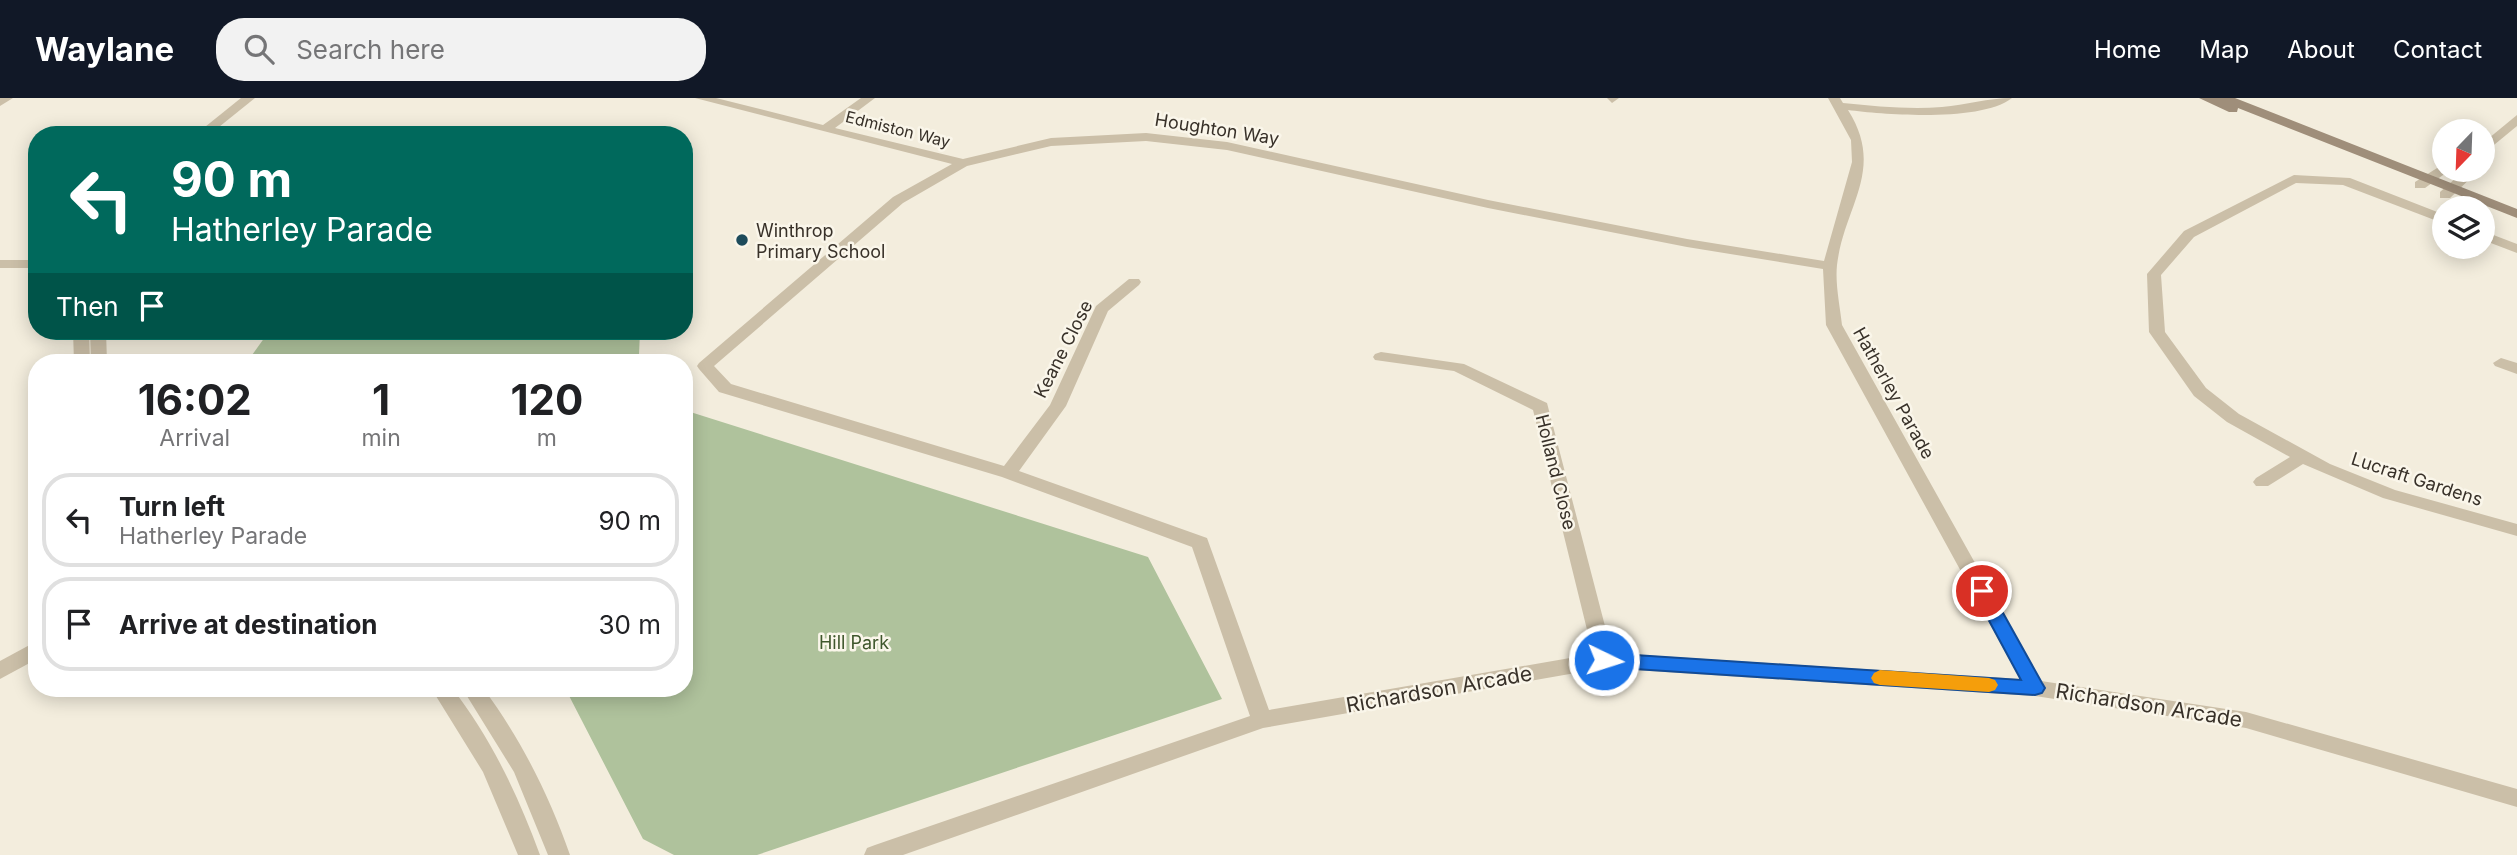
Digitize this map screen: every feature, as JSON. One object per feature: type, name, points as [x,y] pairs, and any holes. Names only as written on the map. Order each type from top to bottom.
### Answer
[{"type":"main road","points":[[2205,98],[2448,191],[2517,214]]},
{"type":"main road","points":[[2224,98],[2424,182]]},
{"type":"main road","points":[[2448,191],[2457,196]]},
{"type":"main road","points":[[2495,214],[2517,222]]},
{"type":"street","points":[[0,102],[7,98]]},
{"type":"street","points":[[212,126],[248,98]]},
{"type":"street","points":[[229,126],[262,98]]},
{"type":"street","name":"Edmiston Way","points":[[701,98],[963,163]]},
{"type":"street","points":[[825,129],[869,98]]},
{"type":"street","points":[[1838,102],[1890,112],[1938,113],[1973,108],[2006,98]]},
{"type":"street","name":"Hatherley Parade","points":[[1838,102],[1857,140],[1859,162],[1830,265],[1834,325],[2035,688]]},
{"type":"street","points":[[2496,138],[2517,119]]},
{"type":"street","name":"Houghton Way","points":[[1262,720],[1200,544],[1008,473],[725,388],[705,366],[898,200],[963,163],[1051,142],[1146,137],[1227,146],[1687,243],[1830,265]]},
{"type":"street","points":[[2424,182],[2432,176]]},
{"type":"street","name":"Lucraft Gardens","points":[[2432,215],[2345,181],[2294,179],[2189,234],[2154,274],[2157,332],[2200,392],[2233,418],[2302,457],[2389,494],[2517,530]]},
{"type":"street","points":[[2448,191],[2458,182]]},
{"type":"street","points":[[2495,240],[2517,249]]},
{"type":"street","points":[[5,264],[28,258]]},
{"type":"street","points":[[5,264],[28,264]]},
{"type":"street","name":"Keane Close","points":[[1008,473],[1058,406],[1101,309],[1134,282]]},
{"type":"street","name":"Holland Close","points":[[1381,357],[1458,367],[1541,407],[1604,660]]},
{"type":"street","points":[[2262,482],[2302,457]]},
{"type":"street","points":[[0,671],[28,654]]},
{"type":"street","name":"Richardson Arcade","points":[[875,855],[1262,720],[1604,660],[2035,688],[2245,720],[2517,797]]},
{"type":"street","points":[[447,697],[481,744],[499,778],[529,855]]},
{"type":"street","points":[[479,697],[495,718],[526,772],[559,855]]},
{"type":"green space","points":[[263,340],[640,340],[639,354],[253,354]]},
{"type":"green space","name":"Hill Park","points":[[693,413],[1148,557],[1222,699],[757,855],[674,855],[643,839],[570,697],[693,697]]},
{"type":"slow traffic","points":[[1880,678],[1989,685]]},
{"type":"place","name":"Winthrop Primary School","points":[[742,240]]},
{"type":"route","points":[[1604,660],[2035,688],[1982,591]]}]
